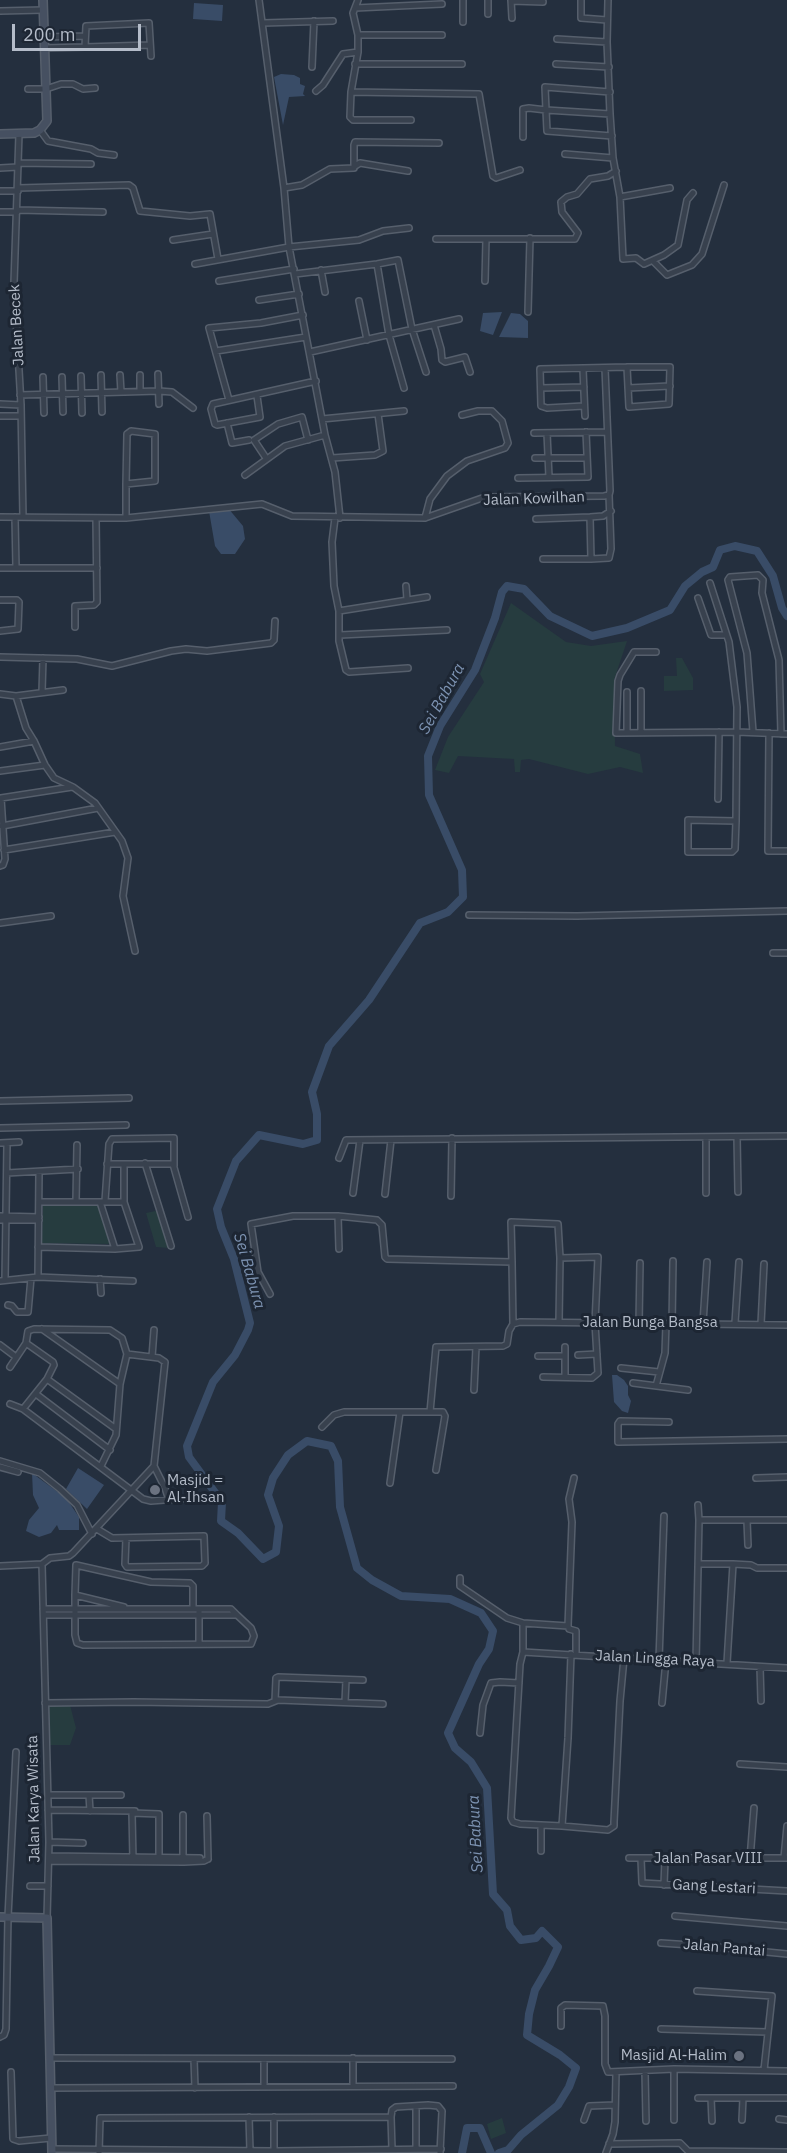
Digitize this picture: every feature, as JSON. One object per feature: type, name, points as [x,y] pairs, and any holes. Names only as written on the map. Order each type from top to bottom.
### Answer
[{"type":"street","points":[[0,134],[34,133],[40,130],[47,121],[43,0]]},
{"type":"street","points":[[259,0],[285,188],[289,247],[325,435],[338,486],[337,518],[332,542],[333,586],[339,611],[339,641],[347,671],[408,668]]},
{"type":"street","points":[[358,0],[353,21],[358,35],[358,52],[351,92],[350,117],[353,120],[411,120]]},
{"type":"street","points":[[463,0],[463,22]]},
{"type":"street","points":[[488,0],[488,14]]},
{"type":"street","points":[[582,0],[580,18],[607,20]]},
{"type":"street","points":[[608,0],[610,114],[620,198],[623,260],[636,258],[644,264],[678,245],[687,200],[693,193]]},
{"type":"street","points":[[512,18],[511,1],[543,2]]},
{"type":"street","points":[[355,8],[442,4]]},
{"type":"street","points":[[0,10],[43,10]]},
{"type":"street","points":[[312,67],[314,21]]},
{"type":"street","points":[[263,23],[333,21]]},
{"type":"street","points":[[85,47],[87,24],[147,23],[150,24],[151,56]]},
{"type":"street","points":[[358,35],[442,35]]},
{"type":"street","points":[[44,37],[85,36]]},
{"type":"street","points":[[557,39],[607,42]]},
{"type":"street","points":[[44,48],[150,45]]},
{"type":"street","points":[[316,92],[343,54],[358,52]]},
{"type":"street","points":[[355,64],[462,64]]},
{"type":"street","points":[[556,64],[609,67]]},
{"type":"street","points":[[28,89],[46,89],[64,84],[73,84],[87,90],[95,88]]},
{"type":"street","points":[[610,92],[545,87],[548,131],[612,136]]},
{"type":"street","points":[[351,92],[479,94],[493,176],[496,178],[520,170]]},
{"type":"street","points":[[524,137],[523,109],[610,114]]},
{"type":"street","points":[[40,130],[48,141],[114,155]]},
{"type":"street","name":"Jalan Becek","points":[[19,134],[14,283],[21,405],[23,517]]},
{"type":"street","points":[[355,166],[354,145],[356,142],[439,143]]},
{"type":"street","points":[[565,154],[614,158]]},
{"type":"street","points":[[0,168],[18,165],[91,164]]},
{"type":"street","points":[[285,188],[302,184],[330,169],[353,169],[360,164],[408,171]]},
{"type":"street","points":[[436,239],[577,238],[578,232],[562,212],[561,202],[577,194],[590,179],[608,176],[616,171]]},
{"type":"street","points":[[0,191],[129,185],[133,188],[140,211],[190,216],[210,214],[218,259]]},
{"type":"street","points":[[652,261],[667,275],[692,265],[702,254],[724,185]]},
{"type":"street","points":[[620,198],[670,188]]},
{"type":"street","points":[[0,213],[17,211],[103,212]]},
{"type":"street","points":[[195,264],[289,247],[359,240],[383,231],[409,228]]},
{"type":"street","points":[[173,240],[213,234]]},
{"type":"street","points":[[528,312],[530,238]]},
{"type":"street","points":[[485,281],[486,239]]},
{"type":"street","points":[[219,280],[398,260],[412,329],[426,372]]},
{"type":"street","points":[[377,264],[389,335],[404,388]]},
{"type":"street","points":[[321,270],[325,292]]},
{"type":"street","points":[[259,300],[299,294]]},
{"type":"street","points":[[359,301],[367,340]]},
{"type":"street","points":[[229,400],[210,327],[261,323],[303,315]]},
{"type":"street","points":[[310,352],[459,319]]},
{"type":"street","points":[[434,325],[442,360],[445,362],[465,357],[470,372]]},
{"type":"street","points":[[216,351],[306,337]]},
{"type":"street","points":[[585,406],[542,406],[541,369],[627,367],[670,367],[669,403],[629,407],[627,367]]},
{"type":"street","points":[[543,559],[610,556],[605,368]]},
{"type":"street","points":[[583,369],[585,416]]},
{"type":"street","points":[[158,374],[159,404]]},
{"type":"street","points":[[101,375],[102,412]]},
{"type":"street","points":[[120,375],[121,392]]},
{"type":"street","points":[[140,375],[140,391]]},
{"type":"street","points":[[81,376],[82,412]]},
{"type":"street","points":[[43,377],[44,413]]},
{"type":"street","points":[[62,377],[63,412]]},
{"type":"street","points":[[257,396],[260,417],[215,424],[211,406],[316,381]]},
{"type":"street","points":[[628,388],[670,386]]},
{"type":"street","points":[[541,388],[584,387]]},
{"type":"street","points":[[20,395],[159,391],[172,392],[193,408]]},
{"type":"street","points":[[0,404],[21,405]]},
{"type":"street","points":[[322,419],[404,411]]},
{"type":"street","points":[[425,518],[430,499],[447,476],[471,458],[505,448],[508,443],[502,421],[492,411],[478,411],[462,415]]},
{"type":"street","points":[[332,458],[381,453],[383,451],[378,414]]},
{"type":"street","points":[[0,416],[21,417]]},
{"type":"street","points":[[266,458],[254,440],[278,424],[302,417],[309,440]]},
{"type":"street","points":[[227,423],[232,443],[249,440]]},
{"type":"street","points":[[126,484],[155,481],[156,436],[154,433],[131,431],[127,434],[126,484],[126,518]]},
{"type":"street","points":[[518,478],[588,477],[586,432]]},
{"type":"street","points":[[534,433],[607,432]]},
{"type":"street","points":[[547,433],[549,477]]},
{"type":"street","points":[[245,475],[285,446],[325,435]]},
{"type":"street","points":[[535,458],[587,458]]},
{"type":"street","name":"Jalan Kowilhan","points":[[0,517],[126,518],[262,504],[292,516],[425,518],[485,497],[609,495]]},
{"type":"street","points":[[536,519],[603,516],[610,511]]},
{"type":"street","points":[[15,517],[16,568]]},
{"type":"street","points":[[590,517],[591,558]]},
{"type":"street","points":[[75,627],[75,606],[97,602],[96,518]]},
{"type":"street","points":[[0,568],[97,568]]},
{"type":"street","points":[[657,652],[634,652],[618,679],[616,733],[753,732],[784,734],[779,660],[762,593],[763,580],[758,575],[730,577],[728,580],[747,653],[753,732]]},
{"type":"street","points":[[710,583],[729,642],[737,707],[737,732],[735,821],[734,851],[688,852],[688,820],[735,821]]},
{"type":"street","points":[[406,586],[407,599]]},
{"type":"street","points":[[339,611],[427,597]]},
{"type":"street","points":[[698,598],[711,635],[726,635]]},
{"type":"street","points":[[0,600],[19,602],[18,629],[0,631]]},
{"type":"street","points":[[0,657],[80,659],[112,666],[171,651],[207,651],[271,644],[274,640],[275,621]]},
{"type":"street","points":[[340,635],[447,630]]},
{"type":"street","points":[[42,692],[43,658]]},
{"type":"street","points":[[0,694],[16,696],[63,690]]},
{"type":"street","points":[[641,691],[641,732]]},
{"type":"street","points":[[627,692],[627,732]]},
{"type":"street","points":[[16,696],[25,727],[54,778],[91,799],[106,816],[122,841],[128,858],[122,890],[135,951]]},
{"type":"street","points":[[718,799],[720,732]]},
{"type":"street","points":[[769,733],[768,851],[787,851]]},
{"type":"street","points":[[0,747],[34,741]]},
{"type":"street","points":[[0,771],[45,765]]},
{"type":"street","points":[[0,799],[73,787]]},
{"type":"street","points":[[0,794],[5,863],[0,866]]},
{"type":"street","points":[[2,826],[98,808]]},
{"type":"street","points":[[4,850],[115,832]]},
{"type":"street","points":[[470,915],[577,916],[787,911]]},
{"type":"street","points":[[0,923],[51,916]]},
{"type":"street","points":[[774,953],[787,953]]},
{"type":"street","points":[[0,1101],[129,1098]]},
{"type":"street","points":[[0,1128],[126,1125]]},
{"type":"street","points":[[339,1158],[345,1140],[787,1136]]},
{"type":"street","points":[[737,1137],[738,1191]]},
{"type":"street","points":[[115,1249],[102,1201],[111,1139],[174,1138],[174,1166],[188,1217]]},
{"type":"street","points":[[451,1196],[453,1138]]},
{"type":"street","points":[[706,1138],[706,1193]]},
{"type":"street","points":[[353,1193],[360,1140]]},
{"type":"street","points":[[385,1194],[391,1140]]},
{"type":"street","points":[[19,1142],[3,1143],[7,1173],[3,1218],[2,1280],[38,1276],[133,1281]]},
{"type":"street","points":[[76,1201],[77,1145]]},
{"type":"street","points":[[145,1163],[171,1246]]},
{"type":"street","points":[[107,1164],[145,1163],[174,1166]]},
{"type":"street","points":[[38,1247],[135,1249],[139,1246],[124,1202],[124,1165]]},
{"type":"street","points":[[7,1173],[78,1169]]},
{"type":"street","points":[[38,1276],[39,1172]]},
{"type":"street","points":[[40,1202],[124,1202]]},
{"type":"street","points":[[270,1294],[258,1272],[251,1224],[292,1216],[370,1218],[381,1223],[387,1259],[512,1262]]},
{"type":"street","points":[[338,1216],[339,1249]]},
{"type":"street","points":[[3,1218],[39,1218]]},
{"type":"street","points":[[430,1412],[436,1347],[507,1344],[509,1331],[513,1324],[511,1222],[558,1224],[561,1258],[559,1322]]},
{"type":"street","points":[[543,1377],[595,1377],[598,1373],[596,1323],[598,1257],[561,1258]]},
{"type":"street","points":[[656,1386],[665,1353],[669,1324],[672,1260]]},
{"type":"street","points":[[703,1323],[707,1262]]},
{"type":"street","points":[[735,1323],[739,1262]]},
{"type":"street","points":[[639,1324],[640,1263]]},
{"type":"street","points":[[761,1324],[764,1264]]},
{"type":"street","points":[[8,1305],[17,1312],[28,1312],[31,1278]]},
{"type":"street","points":[[100,1280],[101,1293]]},
{"type":"street","name":"Jalan Bunga Bangsa","points":[[513,1324],[559,1322],[787,1325]]},
{"type":"street","points":[[41,1328],[120,1384]]},
{"type":"street","points":[[10,1366],[26,1343],[28,1330],[41,1328],[110,1330],[122,1338],[126,1354],[120,1384],[116,1435],[101,1466]]},
{"type":"street","points":[[152,1357],[154,1330]]},
{"type":"street","points":[[23,1409],[54,1367],[54,1364],[26,1343]]},
{"type":"street","points":[[0,1345],[16,1357]]},
{"type":"street","points":[[474,1390],[476,1347]]},
{"type":"street","points":[[565,1347],[565,1377]]},
{"type":"street","points":[[126,1354],[162,1358],[165,1362],[154,1466],[169,1500]]},
{"type":"street","points":[[578,1355],[597,1354]]},
{"type":"street","points":[[538,1356],[565,1356]]},
{"type":"street","points":[[621,1368],[660,1372]]},
{"type":"street","points":[[47,1379],[116,1429]]},
{"type":"street","points":[[633,1383],[688,1390]]},
{"type":"street","points":[[36,1394],[110,1450]]},
{"type":"street","points":[[10,1404],[23,1409],[147,1501],[190,1498]]},
{"type":"street","points":[[322,1426],[334,1415],[344,1412],[442,1412],[445,1416],[436,1470]]},
{"type":"street","points":[[390,1484],[400,1412]]},
{"type":"street","points":[[669,1422],[620,1421],[618,1442],[787,1439]]},
{"type":"street","points":[[0,1461],[40,1473],[77,1505],[92,1534]]},
{"type":"street","points":[[0,1566],[42,1564],[50,1558],[69,1556],[97,1529],[154,1466]]},
{"type":"street","points":[[0,1467],[18,1472]]},
{"type":"street","points":[[756,1478],[787,1477]]},
{"type":"street","points":[[568,1626],[572,1522],[569,1499],[574,1478]]},
{"type":"street","points":[[696,1662],[698,1505]]},
{"type":"street","points":[[659,1660],[664,1516]]},
{"type":"street","points":[[699,1520],[787,1520]]},
{"type":"street","points":[[747,1521],[748,1545]]},
{"type":"street","points":[[97,1529],[112,1538],[204,1536],[204,1565],[127,1567],[126,1538]]},
{"type":"street","name":"Jalan Karya Wisata","points":[[42,1564],[49,1842],[47,1918],[52,2151]]},
{"type":"street","points":[[699,1564],[787,1568]]},
{"type":"street","points":[[727,1663],[732,1564]]},
{"type":"street","points":[[75,1611],[197,1611],[231,1610],[253,1630],[254,1636],[251,1644],[79,1645],[75,1639],[75,1611],[75,1595],[76,1565],[151,1582],[190,1583],[193,1586],[197,1611],[199,1643]]},
{"type":"street","points":[[460,1578],[459,1585],[507,1618],[523,1623],[568,1626],[569,1629],[576,1631],[562,1826]]},
{"type":"street","points":[[75,1595],[134,1609]]},
{"type":"street","points":[[43,1612],[134,1609],[197,1611]]},
{"type":"street","points":[[523,1623],[511,1818],[513,1822],[608,1830],[614,1826],[624,1658]]},
{"type":"street","name":"Jalan Lingga Raya","points":[[523,1652],[787,1668]]},
{"type":"street","points":[[662,1703],[666,1660]]},
{"type":"street","points":[[760,1667],[761,1701]]},
{"type":"street","points":[[275,1701],[276,1678],[278,1677],[363,1680]]},
{"type":"street","points":[[345,1702],[346,1680]]},
{"type":"street","points":[[480,1733],[483,1705],[491,1683],[519,1683]]},
{"type":"street","points":[[45,1703],[268,1704],[275,1701],[383,1704]]},
{"type":"street","points":[[0,2037],[4,2035],[6,2029],[4,1917],[16,1752]]},
{"type":"street","points":[[740,1764],[787,1767]]},
{"type":"street","points":[[48,1795],[121,1795]]},
{"type":"street","points":[[89,1795],[90,1811]]},
{"type":"street","points":[[750,1859],[754,1808]]},
{"type":"street","points":[[48,1810],[166,1812]]},
{"type":"street","points":[[133,1859],[132,1814],[159,1814],[159,1859]]},
{"type":"street","points":[[183,1815],[183,1860]]},
{"type":"street","points":[[49,1858],[208,1859],[207,1816]]},
{"type":"street","points":[[541,1825],[541,1851]]},
{"type":"street","points":[[786,1858],[787,1826]]},
{"type":"street","points":[[49,1842],[84,1843]]},
{"type":"street","name":"Jalan Pasar VIII","points":[[629,1858],[786,1858]]},
{"type":"street","name":"Gang Lestari","points":[[641,1859],[641,1883],[787,1891]]},
{"type":"street","points":[[664,1884],[665,1859]]},
{"type":"street","points":[[30,1886],[48,1886]]},
{"type":"street","points":[[675,1916],[787,1926]]},
{"type":"street","points":[[4,1917],[47,1918]]},
{"type":"street","name":"Jalan Pantai","points":[[661,1943],[787,1954]]},
{"type":"street","points":[[698,1991],[770,1995],[772,1999],[764,2070]]},
{"type":"street","points":[[561,2026],[561,2008],[565,2005],[603,2006],[605,2010],[605,2064],[608,2072],[674,2069],[787,2071]]},
{"type":"street","points":[[661,2029],[768,2032]]},
{"type":"street","points":[[50,2058],[452,2059]]},
{"type":"street","points":[[353,2058],[353,2086]]},
{"type":"street","points":[[194,2059],[195,2088]]},
{"type":"street","points":[[264,2059],[264,2086]]},
{"type":"street","points":[[674,2069],[674,2120]]},
{"type":"street","points":[[645,2071],[646,2121]]},
{"type":"street","points":[[11,2072],[12,2135],[16,2140],[51,2139]]},
{"type":"street","points":[[606,2153],[613,2134],[616,2072]]},
{"type":"street","points":[[51,2088],[453,2086]]},
{"type":"street","points":[[698,2098],[787,2098]]},
{"type":"street","points":[[711,2098],[712,2121]]},
{"type":"street","points":[[742,2120],[743,2098]]},
{"type":"street","points":[[584,2120],[589,2106],[615,2105]]},
{"type":"street","points":[[416,2106],[416,2149]]},
{"type":"street","points":[[52,2151],[358,2152],[416,2149],[441,2151],[442,2114],[440,2108],[416,2106],[394,2108],[391,2117],[392,2149]]},
{"type":"street","points":[[249,2117],[250,2152]]},
{"type":"street","points":[[274,2117],[274,2151]]},
{"type":"street","points":[[99,2151],[100,2118],[391,2117]]},
{"type":"street","points":[[779,2118],[787,2120]]},
{"type":"street","points":[[609,2144],[680,2143],[688,2152],[787,2152]]},
{"type":"green space","points":[[511,603],[566,642],[591,646],[627,641],[614,680],[615,746],[640,754],[643,773],[620,767],[588,774],[529,759],[521,760],[520,772],[515,772],[514,759],[458,756],[449,773],[435,770],[448,737],[484,682],[480,674]]},
{"type":"green space","points":[[676,658],[682,658],[693,678],[693,690],[664,691],[664,676],[677,676]]},
{"type":"green space","points":[[97,1203],[111,1244],[42,1243],[43,1204]]},
{"type":"green space","points":[[160,1210],[170,1248],[156,1247],[146,1213]]},
{"type":"green space","points":[[70,1705],[76,1728],[70,1745],[48,1745],[47,1706]]},
{"type":"green space","points":[[502,2118],[506,2133],[491,2139],[487,2124]]},
{"type":"water","points":[[194,3],[223,5],[222,21],[193,19]]},
{"type":"water","points":[[281,74],[300,78],[300,84],[305,86],[303,94],[305,96],[289,97],[283,125],[274,77]]},
{"type":"water","points":[[502,312],[493,335],[480,331],[483,313]]},
{"type":"water","points":[[511,313],[520,314],[528,321],[528,338],[499,337]]},
{"type":"water","points":[[228,508],[243,526],[245,539],[235,554],[221,554],[215,546],[209,511]]},
{"type":"water","points":[[612,1375],[617,1375],[628,1386],[631,1401],[628,1413],[622,1411],[614,1402]]},
{"type":"water","points":[[78,1468],[104,1485],[87,1509],[66,1489]]},
{"type":"water","points":[[32,1473],[66,1498],[79,1517],[79,1530],[59,1530],[57,1525],[51,1533],[39,1537],[26,1531],[29,1520],[39,1508],[33,1495]]},
{"type":"waterway","name":"Sei Babura","points":[[499,2153],[508,2150],[521,2135],[558,2105],[569,2087],[576,2068],[560,2055],[527,2035],[535,1990],[558,1947],[542,1931],[536,1938],[521,1940],[510,1926],[507,1910],[493,1894],[487,1788],[471,1762],[455,1748],[448,1733],[479,1664],[489,1649],[493,1631],[481,1613],[450,1599],[401,1596],[372,1580],[357,1568],[340,1507],[338,1461],[331,1446],[307,1441],[288,1455],[273,1478],[268,1495],[279,1526],[276,1552],[263,1559],[238,1533],[221,1521],[222,1502],[189,1457],[187,1446],[213,1382],[235,1355],[250,1323],[234,1259],[221,1227],[217,1209],[236,1161],[259,1135],[303,1144],[317,1140],[317,1114],[312,1092],[329,1046],[369,1000],[420,923],[448,912],[463,897],[462,870],[429,795],[428,756],[440,726],[475,670],[495,618],[502,592],[507,586],[524,589],[550,616],[592,636],[627,628],[670,610],[685,586],[702,572],[713,567],[720,550],[735,546],[757,551],[773,576],[782,608],[787,616]]},
{"type":"waterway","name":"Sei Babura","points":[[462,2153],[467,2128],[480,2128],[491,2153]]},
{"type":"place","name":"Masjid = Al-Ihsan","points":[[155,1490]]},
{"type":"place","name":"Masjid Al-Halim","points":[[739,2056]]}]
